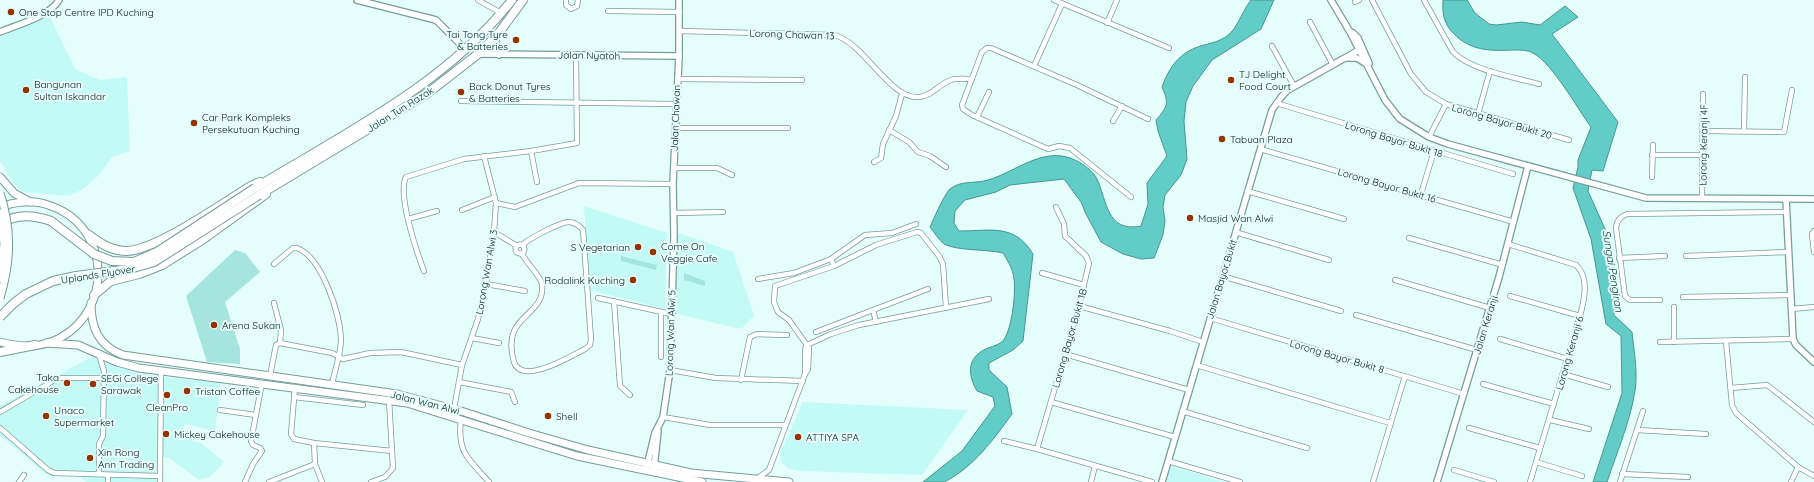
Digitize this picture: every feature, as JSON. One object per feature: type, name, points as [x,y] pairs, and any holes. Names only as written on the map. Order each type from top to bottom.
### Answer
[{"type":"highway","name":"Jalan Tun Razak","points":[[257,192],[423,85],[465,49],[501,14],[512,0]]},
{"type":"highway","name":"Jalan Tun Razak","points":[[273,182],[428,93],[478,54],[498,34],[523,0]]},
{"type":"highway","points":[[89,235],[113,249],[128,251],[147,247],[251,186],[273,182]]},
{"type":"highway","points":[[92,299],[111,281],[139,274],[162,265],[262,199],[273,182]]},
{"type":"highway","name":"Uplands Flyover","points":[[0,224],[21,216],[35,216],[51,221],[94,254],[112,261],[134,262],[157,252],[257,192]]},
{"type":"highway","name":"Uplands Flyover","points":[[0,317],[14,302],[26,294],[53,282],[76,276],[130,269],[160,259],[257,192]]},
{"type":"highway","points":[[0,352],[35,345]]},
{"type":"main road","points":[[0,177],[14,193],[31,202]]},
{"type":"main road","points":[[0,193],[6,212],[10,246],[5,280],[0,298]]},
{"type":"main road","points":[[0,208],[31,202],[44,203],[68,214],[77,220],[89,235],[98,266],[98,281],[92,299],[80,321],[70,331],[59,338],[35,345],[11,345],[0,342]]},
{"type":"main road","points":[[0,213],[4,251],[0,278]]},
{"type":"main road","name":"Jalan Wan Alwi","points":[[92,299],[91,318],[94,330],[103,343],[116,353],[135,359],[332,384],[414,397],[573,447],[690,473],[789,482]]},
{"type":"main road","name":"Jalan Wan Alwi","points":[[46,343],[78,344],[117,362],[139,368],[295,387],[389,400],[419,406],[577,456],[702,482]]},
{"type":"street","points":[[0,32],[44,13],[54,6],[59,0]]},
{"type":"street","points":[[357,0],[436,20],[465,49]]},
{"type":"street","points":[[478,0],[501,14]]},
{"type":"street","points":[[566,0],[566,5],[571,9],[577,6],[578,0]]},
{"type":"street","name":"Jalan Chawan","points":[[674,236],[673,184],[675,104],[679,56],[680,0]]},
{"type":"street","points":[[1054,0],[1169,48]]},
{"type":"street","points":[[1107,23],[1118,0]]},
{"type":"street","points":[[1331,0],[1351,34],[1385,100],[1400,119],[1429,137],[1448,144],[1646,198],[1702,197],[1814,199]]},
{"type":"street","name":"Lorong Bayor Bukit 20","points":[[1372,0],[1411,74],[1426,92],[1446,104],[1569,140]]},
{"type":"street","points":[[1424,0],[1452,52],[1465,61],[1490,71],[1539,84]]},
{"type":"street","points":[[1034,66],[1062,4]]},
{"type":"street","points":[[608,11],[680,12]]},
{"type":"street","points":[[1310,22],[1333,65]]},
{"type":"street","name":"Lorong Chawan 13","points":[[680,31],[835,35],[846,39],[854,45],[892,86],[902,94]]},
{"type":"street","points":[[498,34],[495,44],[499,55]]},
{"type":"street","points":[[1345,58],[1351,53],[1353,47],[1351,34]]},
{"type":"street","points":[[1351,34],[1355,34],[1358,38],[1369,61],[1367,65]]},
{"type":"street","points":[[1272,46],[1294,86]]},
{"type":"street","points":[[1131,197],[1070,148],[1059,146],[1048,149],[977,117],[962,107],[982,52],[987,48],[994,49],[1034,66],[1148,119]]},
{"type":"street","name":"Jalan Bayor Bukit","points":[[1162,482],[1235,232],[1260,149],[1276,103],[1294,86],[1359,50]]},
{"type":"street","name":"Jalan Nyatoh","points":[[478,54],[679,56]]},
{"type":"street","points":[[424,272],[408,220],[404,185],[406,177],[453,161],[531,151],[577,143],[576,55]]},
{"type":"street","points":[[1345,58],[1357,58],[1367,65]]},
{"type":"street","points":[[1478,114],[1490,71]]},
{"type":"street","points":[[1744,131],[1745,77]]},
{"type":"street","points":[[677,79],[802,80]]},
{"type":"street","points":[[874,162],[881,158],[883,144],[896,116],[902,94],[919,97],[932,92],[953,79],[972,79]]},
{"type":"street","points":[[1703,131],[1784,132],[1792,90]]},
{"type":"street","points":[[977,117],[989,92]]},
{"type":"street","name":"Lorong Keranji 4F","points":[[1702,197],[1703,94]]},
{"type":"street","points":[[461,101],[675,104]]},
{"type":"street","name":"Lorong Bayor Bukit 18","points":[[1276,103],[1513,174]]},
{"type":"street","points":[[1429,137],[1446,104]]},
{"type":"street","points":[[1113,121],[1122,106]]},
{"type":"street","points":[[675,128],[788,128]]},
{"type":"street","points":[[889,130],[909,142],[918,152],[930,156],[946,167]]},
{"type":"street","points":[[1652,177],[1653,145]]},
{"type":"street","name":"Lorong Bayor Bukit 16","points":[[1260,149],[1421,194],[1514,222]]},
{"type":"street","points":[[531,151],[537,182]]},
{"type":"street","points":[[1421,194],[1434,151]]},
{"type":"street","points":[[1652,155],[1702,155]]},
{"type":"street","name":"Lorong Wan Alwi 3","points":[[454,409],[462,365],[472,338],[486,284],[494,232],[496,203],[484,156]]},
{"type":"street","name":"Jalan Keranji","points":[[1437,482],[1503,265],[1528,166]]},
{"type":"street","points":[[674,168],[717,168],[732,175]]},
{"type":"street","points":[[496,203],[515,207],[580,182],[673,184]]},
{"type":"street","points":[[1248,191],[1344,218]]},
{"type":"street","points":[[462,210],[495,197]]},
{"type":"street","points":[[1786,199],[1793,339],[1796,345],[1814,362]]},
{"type":"street","name":"Lorong Bayor Bukit 1B","points":[[1038,449],[1079,306],[1090,261],[1065,236],[1064,224],[1056,207]]},
{"type":"street","points":[[408,220],[436,211]]},
{"type":"street","points":[[674,213],[723,212]]},
{"type":"street","points":[[1660,300],[1627,299],[1625,296],[1619,258],[1616,222],[1627,214],[1786,212]]},
{"type":"street","points":[[494,232],[517,246],[522,245],[536,236],[566,222],[573,223],[583,230],[591,344],[585,350],[537,370],[523,371],[515,364],[510,344],[511,338],[521,319],[532,312],[535,307],[542,284],[539,277],[528,265],[522,254],[517,252],[517,246]]},
{"type":"street","points":[[758,279],[794,273],[831,259],[845,251],[854,242],[865,235],[892,233],[916,224]]},
{"type":"street","points":[[1814,231],[1814,252]]},
{"type":"street","points":[[754,480],[769,470],[785,425],[808,369],[810,351],[808,345],[789,320],[778,312],[774,302],[774,288],[779,283],[834,266],[876,245],[894,238],[919,232],[940,256],[943,264],[946,307]]},
{"type":"street","points":[[1235,232],[1329,260]]},
{"type":"street","name":"Lorong Wan Alwi 5","points":[[653,473],[651,464],[658,429],[663,417],[670,370],[674,236]]},
{"type":"street","points":[[1409,238],[1503,265]]},
{"type":"street","name":"Lorong Keranji 6","points":[[1508,244],[1578,267],[1583,277],[1585,290],[1580,316],[1568,359],[1530,482]]},
{"type":"street","points":[[522,245],[525,248],[522,254]]},
{"type":"street","points":[[274,264],[293,248],[297,248],[314,262],[322,274],[331,296],[341,338],[332,384]]},
{"type":"street","points":[[1686,256],[1789,252]]},
{"type":"street","points":[[1619,258],[1665,256]]},
{"type":"street","points":[[831,259],[834,266]]},
{"type":"street","points":[[1042,273],[1084,285]]},
{"type":"street","points":[[1222,276],[1341,311]]},
{"type":"street","points":[[1395,280],[1490,308]]},
{"type":"street","points":[[486,284],[525,291]]},
{"type":"street","points":[[816,332],[928,289]]},
{"type":"street","points":[[1683,297],[1790,295]]},
{"type":"street","points":[[1510,296],[1580,316]]},
{"type":"street","points":[[598,298],[671,314]]},
{"type":"street","points":[[808,345],[852,326],[989,299]]},
{"type":"street","points":[[614,301],[620,386],[630,395]]},
{"type":"street","points":[[270,376],[276,345],[280,343],[281,330],[274,303]]},
{"type":"street","points":[[1079,306],[1170,331],[1203,342]]},
{"type":"street","points":[[1791,309],[1814,307]]},
{"type":"street","points":[[1674,308],[1674,342]]},
{"type":"street","points":[[873,310],[876,322]]},
{"type":"street","points":[[661,312],[661,357]]},
{"type":"street","points":[[1356,316],[1477,350]]},
{"type":"street","name":"Lorong Bayor Bukit 8","points":[[1210,318],[1464,394]]},
{"type":"street","points":[[741,380],[750,338],[757,334],[787,335]]},
{"type":"street","points":[[472,338],[499,343]]},
{"type":"street","points":[[1500,339],[1568,359]]},
{"type":"street","points":[[1660,342],[1793,339]]},
{"type":"street","points":[[1726,341],[1732,405],[1736,413],[1798,467],[1814,476]]},
{"type":"street","points":[[280,343],[332,353],[346,359],[370,354],[401,352],[462,365]]},
{"type":"street","points":[[97,352],[101,358],[104,371],[103,436],[99,444],[99,474]]},
{"type":"street","points":[[1065,354],[1189,390]]},
{"type":"street","points":[[104,371],[107,364],[112,361],[117,362]]},
{"type":"street","points":[[1196,365],[1390,423]]},
{"type":"street","points":[[160,482],[161,370]]},
{"type":"street","points":[[670,370],[716,378],[803,381]]},
{"type":"street","points":[[1563,374],[1608,387]]},
{"type":"street","points":[[1373,482],[1405,376]]},
{"type":"street","points":[[0,412],[58,378],[104,378]]},
{"type":"street","points":[[459,382],[511,392],[515,402]]},
{"type":"street","points":[[244,482],[253,464],[262,451],[260,448],[253,445],[251,441],[262,383]]},
{"type":"street","points":[[1483,384],[1554,404]]},
{"type":"street","points":[[1730,388],[1767,385],[1814,422]]},
{"type":"street","points":[[295,387],[292,438],[314,443],[392,451]]},
{"type":"street","points":[[294,397],[363,405]]},
{"type":"street","points":[[371,482],[382,479],[392,470],[389,400]]},
{"type":"street","points":[[1051,402],[1175,437]]},
{"type":"street","points":[[220,410],[256,414]]},
{"type":"street","points":[[1182,411],[1307,448]]},
{"type":"street","points":[[1620,482],[1643,412]]},
{"type":"street","points":[[663,417],[717,425],[785,425]]},
{"type":"street","points":[[461,419],[460,442],[463,452],[489,482]]},
{"type":"street","points":[[1550,420],[1589,429]]},
{"type":"street","points":[[0,428],[51,472],[160,476]]},
{"type":"street","points":[[1469,428],[1540,448]]},
{"type":"street","points":[[1637,430],[1706,434]]},
{"type":"street","points":[[1004,441],[1038,449],[1152,482]]},
{"type":"street","points":[[314,443],[315,464],[322,482]]},
{"type":"street","points":[[1168,461],[1240,482]]},
{"type":"street","points":[[1536,462],[1582,476]]},
{"type":"street","points":[[269,482],[315,464]]},
{"type":"street","name":"Lorong Wan Alwi 5","points":[[645,471],[651,464]]},
{"type":"street","points":[[1091,482],[1095,466]]},
{"type":"street","points":[[1790,482],[1798,467]]},
{"type":"street","points":[[769,470],[777,481]]},
{"type":"street","points":[[1454,470],[1494,482]]},
{"type":"street","points":[[1622,474],[1688,477]]},
{"type":"street","points":[[19,482],[24,475]]},
{"type":"street","points":[[108,475],[108,482]]},
{"type":"shaded area","points":[[1251,0],[1274,0],[1261,29],[1212,60],[1193,86],[1186,102],[1184,121],[1187,159],[1181,175],[1165,195],[1163,207],[1165,221],[1163,235],[1154,258],[1141,259],[1123,254],[1101,242],[1081,202],[1064,179],[1010,185],[996,192],[965,200],[955,211],[954,223],[959,231],[991,230],[1010,233],[1018,237],[1026,244],[1033,254],[1023,341],[1013,350],[989,363],[989,370],[1007,387],[1012,414],[974,461],[955,476],[944,482],[923,482],[962,451],[995,406],[993,397],[977,391],[974,386],[970,370],[971,364],[977,355],[984,350],[1002,342],[1011,321],[1014,302],[1013,275],[1010,265],[1003,253],[956,248],[944,244],[930,227],[948,191],[959,184],[988,180],[1042,157],[1065,157],[1077,161],[1088,168],[1097,179],[1106,205],[1114,220],[1121,225],[1129,227],[1141,226],[1148,204],[1147,183],[1167,156],[1158,131],[1156,120],[1165,108],[1166,104],[1166,97],[1162,87],[1165,79],[1177,60],[1183,55],[1196,48],[1222,39],[1231,33]]},
{"type":"shaded area","points":[[1443,0],[1467,0],[1475,13],[1489,24],[1496,25],[1522,22],[1540,25],[1565,6],[1578,17],[1552,34],[1618,122],[1603,171],[1592,170],[1588,191],[1605,229],[1609,271],[1614,296],[1614,315],[1632,332],[1636,369],[1636,384],[1633,403],[1607,482],[1593,482],[1622,393],[1621,336],[1606,324],[1591,239],[1573,188],[1578,167],[1578,160],[1591,127],[1556,76],[1541,59],[1531,52],[1518,50],[1488,50],[1473,47],[1466,43],[1453,33],[1448,26],[1443,14]]},
{"type":"shaded area","points":[[48,13],[75,69],[100,80],[127,77],[130,151],[112,157],[98,176],[83,189],[69,196],[23,192],[15,185],[0,161],[0,37]]},
{"type":"shaded area","points":[[584,206],[667,233],[665,309],[589,290]]},
{"type":"shaded area","points":[[676,232],[733,252],[754,316],[741,329],[673,313]]},
{"type":"shaded area","name":"Arena Sukan","points":[[235,250],[245,253],[260,272],[225,302],[240,349],[240,364],[207,362],[186,296]]},
{"type":"shaded area","points":[[621,256],[657,265],[656,270],[621,261]]},
{"type":"shaded area","points":[[684,273],[705,281],[705,286],[684,280]]},
{"type":"shaded area","points":[[92,357],[111,365],[157,376],[221,383],[215,431],[184,424],[183,438],[201,443],[224,462],[210,477],[199,480],[169,458],[163,458],[164,482],[86,482],[80,476],[48,476],[0,435],[0,406]]},
{"type":"shaded area","points":[[803,402],[968,410],[922,475],[800,471],[789,469],[782,463],[780,454]]},
{"type":"shaded area","points":[[1171,466],[1224,482],[1166,482]]},
{"type":"place","name":"One Stop Centre IPD Kuching","points":[[11,12]]},
{"type":"place","name":"Tai Tong Tyre & Batteries","points":[[516,40]]},
{"type":"place","name":"TJ Delight Food Court","points":[[1231,80]]},
{"type":"place","name":"Bangunan Sultan Iskandar","points":[[26,90]]},
{"type":"place","name":"Back Donut Tyres & Batteries","points":[[461,92]]},
{"type":"place","name":"Car Park Kompleks Persekutuan Kuching","points":[[194,123]]},
{"type":"place","name":"Tabuan Plaza","points":[[1222,139]]},
{"type":"place","name":"Masjid Wan Alwi","points":[[1190,218]]},
{"type":"place","name":"S Vegetarian","points":[[638,247]]},
{"type":"place","name":"Come On Veggie Cafe","points":[[653,252]]},
{"type":"place","name":"Rodalink Kuching","points":[[633,280]]},
{"type":"place","name":"Arena Sukan","points":[[214,325]]},
{"type":"place","name":"Taka Cakehouse","points":[[67,383]]},
{"type":"place","name":"SEGi College Sarawak","points":[[93,384]]},
{"type":"place","name":"Tristan Coffee","points":[[187,391]]},
{"type":"place","name":"CleanPro","points":[[167,395]]},
{"type":"place","name":"Unaco Supermarket","points":[[46,416]]},
{"type":"place","name":"Shell","points":[[548,416]]},
{"type":"place","name":"Mickey Cakehouse","points":[[166,434]]},
{"type":"place","name":"ATTIYA SPA","points":[[798,437]]},
{"type":"place","name":"Xin Rong Ann Trading","points":[[90,458]]},
{"type":"water label","name":"Sungai Pengiran","points":[[1613,271]]}]
